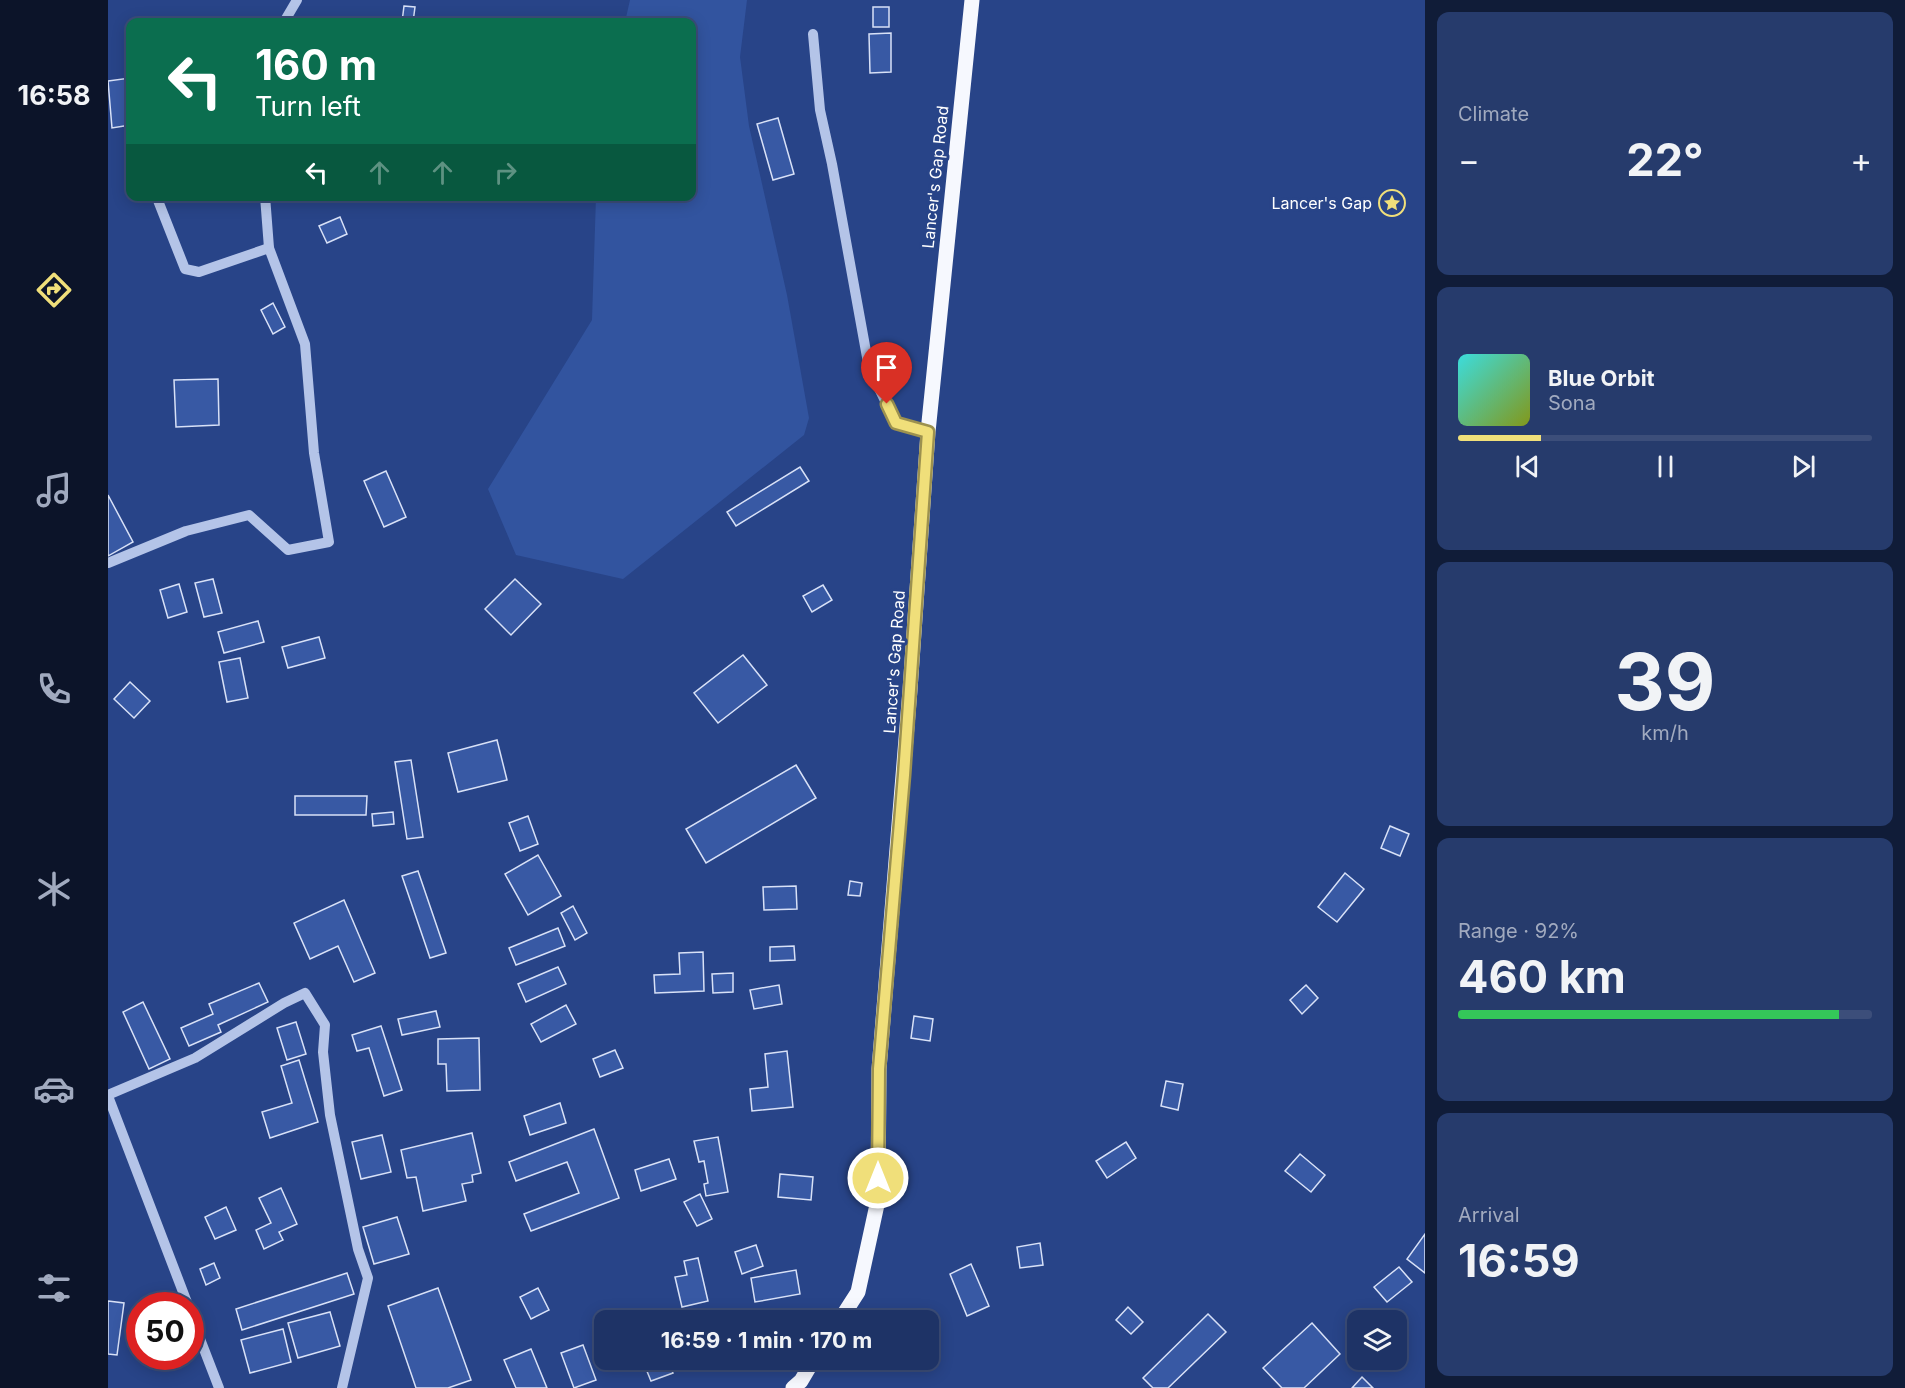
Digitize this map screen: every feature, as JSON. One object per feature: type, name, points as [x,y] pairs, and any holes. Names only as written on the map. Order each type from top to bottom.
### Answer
[{"type":"main road","name":"Lancer's Gap Road","points":[[846,1310],[858,1292],[878,1200],[879,1069],[928,432],[972,0]]},
{"type":"main road","points":[[793,1388],[801,1381],[808,1370]]},
{"type":"street","points":[[286,18],[297,0]]},
{"type":"street","points":[[813,34],[820,110],[869,368],[896,423],[928,432]]},
{"type":"street","points":[[159,201],[185,269],[199,272],[269,248]]},
{"type":"street","points":[[108,563],[186,531],[249,515],[288,550],[329,542],[314,453],[305,344],[269,248],[265,201]]},
{"type":"street","points":[[183,1292],[108,1096],[195,1058],[305,993],[325,1025],[323,1052],[330,1115],[358,1249],[368,1278],[342,1388]]},
{"type":"street","points":[[204,1349],[219,1388]]},
{"type":"shaded area","points":[[630,0],[747,0],[740,57],[749,126],[787,295],[809,418],[804,435],[623,579],[516,555],[488,489],[592,320],[596,201],[696,201],[696,18],[626,18]]},
{"type":"building","points":[[404,6],[415,7],[414,18],[402,18]]},
{"type":"building","points":[[873,7],[889,7],[889,27],[873,27]]},
{"type":"building","points":[[891,33],[891,72],[870,73],[869,34]]},
{"type":"building","points":[[126,79],[126,126],[112,128],[108,81]]},
{"type":"building","points":[[778,118],[794,174],[773,180],[757,124]]},
{"type":"building","points":[[340,217],[347,234],[327,243],[319,226]]},
{"type":"building","points":[[273,303],[285,327],[273,334],[261,310]]},
{"type":"building","points":[[218,379],[219,425],[176,427],[174,380]]},
{"type":"building","points":[[800,467],[809,481],[736,526],[727,512]]},
{"type":"building","points":[[386,471],[406,517],[384,527],[364,481]]},
{"type":"building","points":[[108,495],[133,542],[108,556]]},
{"type":"building","points":[[213,579],[222,613],[204,617],[195,583]]},
{"type":"building","points":[[515,579],[541,604],[511,635],[485,609]]},
{"type":"building","points":[[179,584],[187,612],[168,618],[160,590]]},
{"type":"building","points":[[823,585],[832,600],[812,612],[803,596]]},
{"type":"building","points":[[258,621],[264,642],[224,653],[218,632]]},
{"type":"building","points":[[319,637],[325,658],[288,668],[282,647]]},
{"type":"building","points":[[743,655],[767,685],[718,723],[694,693]]},
{"type":"building","points":[[240,658],[248,698],[227,702],[219,662]]},
{"type":"building","points":[[130,682],[150,701],[134,718],[114,699]]},
{"type":"building","points":[[497,740],[507,780],[458,792],[448,753]]},
{"type":"building","points":[[411,760],[423,837],[407,839],[395,762]]},
{"type":"building","points":[[796,765],[816,798],[706,863],[686,829]]},
{"type":"building","points":[[295,796],[367,796],[366,815],[295,815]]},
{"type":"building","points":[[393,812],[394,824],[373,826],[372,814]]},
{"type":"building","points":[[528,816],[538,844],[520,851],[509,823]]},
{"type":"building","points":[[1390,826],[1409,834],[1400,856],[1381,848]]},
{"type":"building","points":[[538,855],[561,896],[528,915],[505,874]]},
{"type":"building","points":[[418,871],[446,953],[430,958],[402,876]]},
{"type":"building","points":[[1345,873],[1364,889],[1337,922],[1318,907]]},
{"type":"building","points":[[850,881],[862,883],[860,896],[848,895]]},
{"type":"building","points":[[796,886],[797,909],[764,910],[763,887]]},
{"type":"building","points":[[344,900],[375,973],[354,982],[338,946],[310,959],[294,923]]},
{"type":"building","points":[[573,906],[587,933],[575,940],[561,913]]},
{"type":"building","points":[[558,928],[565,946],[516,965],[509,948]]},
{"type":"building","points":[[794,946],[795,960],[770,961],[770,947]]},
{"type":"building","points":[[703,952],[704,991],[655,993],[654,975],[680,974],[679,953]]},
{"type":"building","points":[[558,967],[566,984],[526,1002],[518,984]]},
{"type":"building","points":[[733,973],[733,992],[713,993],[712,974]]},
{"type":"building","points":[[259,983],[268,1002],[218,1025],[221,1032],[189,1046],[181,1028],[213,1014],[209,1004]]},
{"type":"building","points":[[779,985],[782,1004],[754,1009],[750,990]]},
{"type":"building","points":[[1306,985],[1318,998],[1302,1014],[1290,1000]]},
{"type":"building","points":[[143,1002],[170,1059],[149,1069],[123,1012]]},
{"type":"building","points":[[566,1005],[576,1024],[541,1042],[531,1024]]},
{"type":"building","points":[[436,1011],[440,1027],[402,1035],[398,1019]]},
{"type":"building","points":[[914,1016],[933,1019],[930,1041],[911,1038]]},
{"type":"building","points":[[296,1022],[306,1054],[287,1060],[277,1028]]},
{"type":"building","points":[[381,1026],[402,1090],[384,1096],[369,1048],[357,1051],[352,1035]]},
{"type":"building","points":[[479,1038],[480,1090],[447,1091],[446,1064],[438,1064],[438,1039]]},
{"type":"building","points":[[615,1050],[623,1068],[600,1077],[593,1059]]},
{"type":"building","points":[[787,1051],[793,1107],[752,1111],[750,1089],[768,1087],[765,1054]]},
{"type":"building","points":[[299,1060],[318,1122],[270,1138],[262,1112],[292,1103],[281,1066]]},
{"type":"building","points":[[1166,1081],[1183,1084],[1178,1110],[1161,1106]]},
{"type":"building","points":[[560,1103],[566,1123],[530,1135],[524,1116]]},
{"type":"building","points":[[594,1129],[619,1198],[531,1231],[524,1214],[579,1193],[567,1162],[516,1181],[509,1162]]},
{"type":"building","points":[[472,1133],[481,1173],[472,1175],[473,1182],[462,1184],[466,1201],[423,1211],[416,1177],[407,1178],[401,1150]]},
{"type":"building","points":[[382,1135],[391,1172],[361,1179],[352,1142]]},
{"type":"building","points":[[718,1137],[728,1192],[706,1196],[704,1184],[708,1183],[704,1161],[699,1162],[694,1141]]},
{"type":"building","points":[[1126,1142],[1136,1158],[1107,1178],[1096,1161]]},
{"type":"building","points":[[1300,1154],[1325,1175],[1311,1192],[1285,1171]]},
{"type":"building","points":[[669,1159],[676,1179],[641,1191],[635,1170]]},
{"type":"building","points":[[780,1174],[813,1177],[811,1200],[778,1197]]},
{"type":"building","points":[[281,1188],[297,1224],[279,1232],[283,1240],[264,1249],[256,1230],[271,1223],[259,1198]]},
{"type":"building","points":[[700,1194],[712,1219],[697,1226],[684,1202]]},
{"type":"building","points":[[226,1207],[236,1230],[215,1239],[205,1217]]},
{"type":"building","points":[[397,1217],[409,1254],[374,1264],[363,1227]]},
{"type":"building","points":[[1425,1234],[1425,1273],[1407,1259]]},
{"type":"building","points":[[1040,1243],[1043,1265],[1020,1268],[1017,1247]]},
{"type":"building","points":[[756,1245],[763,1266],[742,1274],[735,1252]]},
{"type":"building","points":[[698,1258],[708,1301],[682,1307],[675,1277],[687,1275],[684,1261]]},
{"type":"building","points":[[214,1263],[220,1278],[206,1285],[200,1269]]},
{"type":"building","points":[[971,1264],[989,1306],[967,1316],[950,1274]]},
{"type":"building","points":[[1399,1267],[1412,1282],[1387,1302],[1374,1287]]},
{"type":"building","points":[[796,1270],[800,1294],[755,1302],[751,1278]]},
{"type":"building","points":[[347,1273],[354,1294],[242,1330],[236,1309]]},
{"type":"building","points":[[438,1288],[471,1380],[448,1388],[416,1388],[388,1306]]},
{"type":"building","points":[[538,1288],[549,1310],[531,1319],[520,1297]]},
{"type":"building","points":[[108,1301],[124,1303],[117,1355],[108,1354]]},
{"type":"building","points":[[1128,1307],[1143,1322],[1131,1334],[1116,1320]]},
{"type":"building","points":[[330,1312],[340,1346],[298,1358],[288,1323]]},
{"type":"building","points":[[1208,1314],[1226,1332],[1168,1388],[1153,1388],[1143,1378]]},
{"type":"building","points":[[1312,1323],[1340,1354],[1304,1388],[1282,1388],[1263,1368]]},
{"type":"building","points":[[283,1329],[291,1362],[250,1373],[241,1340]]},
{"type":"building","points":[[583,1345],[596,1380],[574,1388],[561,1353]]},
{"type":"building","points":[[531,1349],[547,1388],[516,1388],[504,1360]]},
{"type":"building","points":[[646,1370],[672,1370],[673,1373],[651,1381]]},
{"type":"building","points":[[1362,1377],[1373,1388],[1352,1388]]},
{"type":"place","name":"Lancer's Gap","points":[[1392,203]]},
{"type":"route","points":[[878,1178],[879,1069],[904,775],[928,432],[896,423],[887,404]]}]
